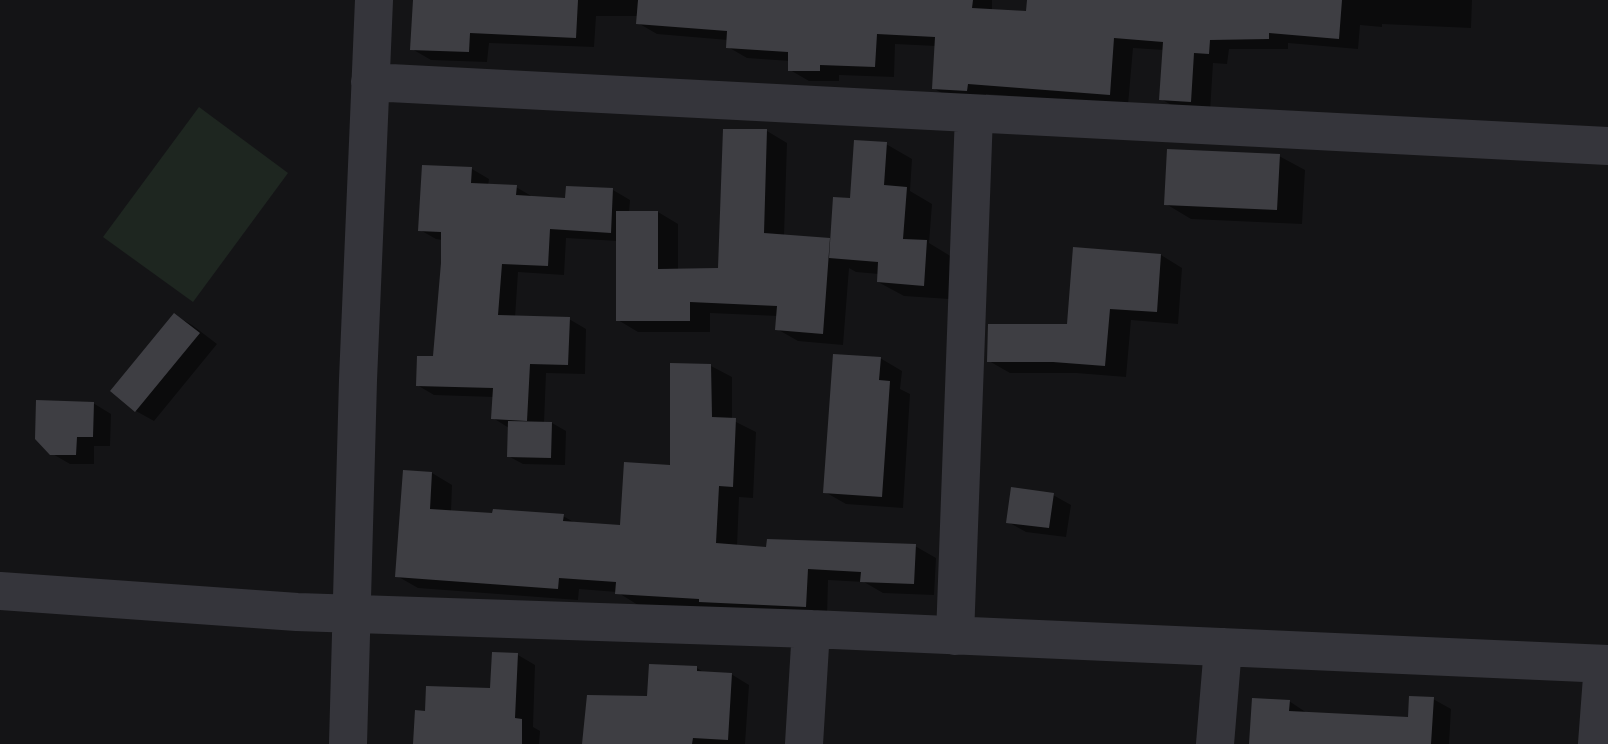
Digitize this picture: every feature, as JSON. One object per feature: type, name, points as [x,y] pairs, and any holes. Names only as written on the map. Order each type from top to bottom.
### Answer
[{"type":"street","points":[[348,744],[358,380],[373,0]]},
{"type":"street","points":[[370,82],[1608,146]]},
{"type":"street","points":[[955,636],[974,114]]},
{"type":"street","points":[[0,591],[351,614],[811,629],[1606,664],[1597,744]]},
{"type":"street","points":[[804,744],[811,629]]},
{"type":"street","points":[[1215,744],[1223,647]]},
{"type":"shaded area","points":[[199,107],[288,173],[193,302],[103,237]]},
{"type":"building","points":[[413,0],[578,0],[576,38],[470,33],[469,52],[410,50]]},
{"type":"building","points":[[638,0],[973,0],[972,8],[1026,11],[1027,0],[1342,0],[1339,39],[1269,33],[1269,39],[1210,40],[1209,54],[1194,53],[1191,102],[1159,100],[1163,42],[1114,38],[1110,95],[968,84],[967,91],[932,89],[935,37],[877,34],[875,67],[820,65],[820,71],[788,71],[788,52],[726,48],[727,31],[636,24]]},
{"type":"building","points":[[723,129],[767,129],[764,233],[830,238],[823,334],[775,330],[777,306],[690,302],[690,321],[616,321],[616,211],[658,211],[658,269],[718,268]]},
{"type":"building","points":[[854,140],[887,142],[884,185],[907,187],[903,239],[927,240],[924,286],[877,282],[878,262],[829,258],[833,197],[850,198]]},
{"type":"building","points":[[1167,149],[1280,154],[1277,210],[1164,205]]},
{"type":"building","points":[[422,165],[472,167],[471,183],[517,185],[516,195],[565,198],[566,186],[613,188],[611,233],[550,229],[548,266],[502,264],[498,315],[570,317],[568,365],[530,364],[527,421],[491,419],[493,388],[416,386],[417,356],[433,356],[441,263],[441,232],[418,231]]},
{"type":"building","points":[[1073,247],[1161,254],[1157,312],[1110,309],[1105,366],[1053,362],[987,362],[988,324],[1067,324]]},
{"type":"building","points":[[174,313],[200,333],[135,412],[110,391]]},
{"type":"building","points":[[833,354],[881,357],[879,380],[890,381],[882,497],[823,493]]},
{"type":"building","points":[[670,363],[711,364],[712,417],[736,418],[733,487],[719,486],[716,543],[766,547],[767,539],[916,544],[914,584],[860,582],[861,572],[808,569],[806,607],[699,602],[699,599],[615,594],[616,582],[559,578],[558,589],[395,577],[403,470],[432,472],[430,509],[492,513],[493,509],[564,514],[563,521],[620,525],[624,462],[670,465]]},
{"type":"building","points":[[36,400],[94,402],[93,437],[77,437],[76,455],[50,455],[35,439]]},
{"type":"building","points":[[508,421],[552,422],[551,458],[507,457]]},
{"type":"building","points":[[1011,487],[1054,493],[1049,528],[1006,523]]},
{"type":"building","points":[[492,652],[518,653],[515,718],[522,719],[522,744],[413,744],[415,710],[425,711],[426,686],[490,688]]},
{"type":"building","points":[[649,664],[697,666],[697,671],[732,673],[728,740],[693,738],[692,744],[582,744],[587,695],[647,696]]},
{"type":"building","points":[[1409,696],[1434,697],[1431,744],[1249,744],[1252,698],[1290,700],[1289,711],[1408,717]]}]
